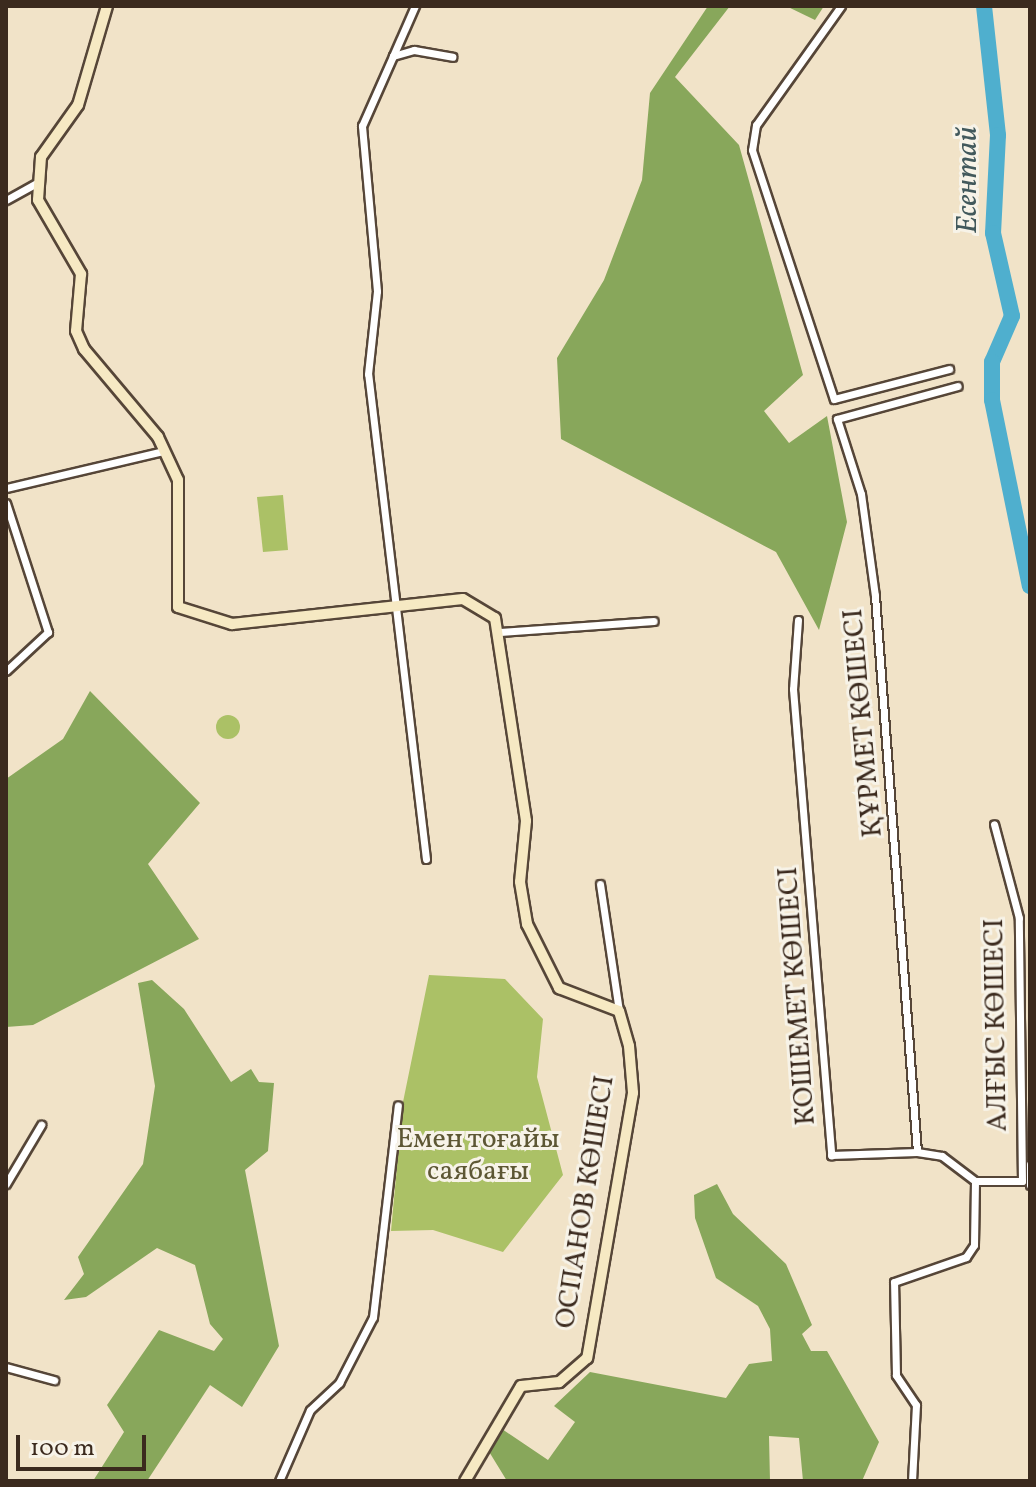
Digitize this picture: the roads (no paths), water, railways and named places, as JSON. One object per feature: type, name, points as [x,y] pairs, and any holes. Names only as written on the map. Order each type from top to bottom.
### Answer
[{"type":"street","points":[[107,6],[78,105],[50,138],[38,182],[38,200],[81,274],[76,331],[84,349],[164,451],[181,501],[178,607],[232,624],[392,605],[476,602],[500,632],[526,821],[520,882],[527,924],[566,995],[619,1011],[600,884]]},
{"type":"street","points":[[415,6],[362,126],[377,291],[368,374],[392,605],[426,859]]},
{"type":"street","points":[[841,6],[756,125],[752,150],[834,399],[949,369]]},
{"type":"street","points":[[393,56],[414,50],[452,57]]},
{"type":"street","points":[[6,200],[38,182]]},
{"type":"street","name":"ҚҰРМЕТ КӨШЕСІ","points":[[917,1152],[872,570],[861,494],[837,419],[958,386]]},
{"type":"street","points":[[6,488],[164,451]]},
{"type":"street","points":[[6,503],[48,632],[6,671]]},
{"type":"street","name":"КОШЕМЕТ КӨШЕСІ","points":[[798,620],[793,689],[805,775],[831,1155],[917,1152],[942,1156],[975,1181]]},
{"type":"street","points":[[500,632],[654,621]]},
{"type":"street","name":"АЛҒЫС КӨШЕСІ","points":[[994,824],[1019,918],[1030,1185]]},
{"type":"street","name":"ОСПАНОВ КӨШЕСІ","points":[[465,1481],[521,1386],[559,1382],[587,1358],[633,1093],[619,1011]]},
{"type":"street","points":[[279,1481],[310,1410],[339,1383],[373,1317],[398,1105]]},
{"type":"street","points":[[6,1184],[41,1125]]},
{"type":"street","name":"АЛҒЫС КӨШЕСІ","points":[[975,1181],[1022,1181],[1027,1165]]},
{"type":"street","points":[[912,1481],[916,1405],[896,1375],[894,1282],[966,1257],[974,1245],[975,1181]]},
{"type":"street","points":[[6,1367],[54,1380]]},
{"type":"waterway","name":"Есентай","points":[[984,6],[998,135],[993,233],[1012,316],[992,362],[992,400],[1030,586]]},
{"type":"park label","name":"Емен тоғайы саябағы","points":[[478,1156]]}]
